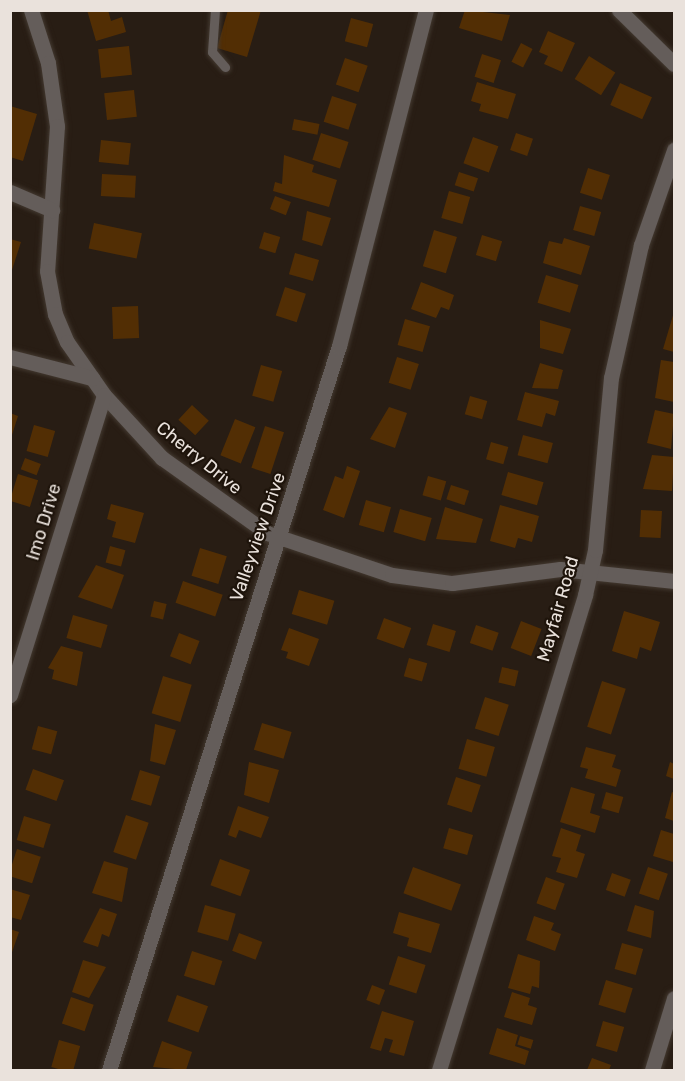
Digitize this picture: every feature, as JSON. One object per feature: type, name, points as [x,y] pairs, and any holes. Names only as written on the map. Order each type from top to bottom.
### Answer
[{"type":"street","name":"Cherry Drive","points":[[31,10],[55,104],[49,291],[67,342],[104,395],[162,458],[279,537],[428,582],[591,570],[675,581]]},
{"type":"street","name":"Valleyview Drive","points":[[109,1071],[279,537],[372,231],[426,10]]},
{"type":"street","points":[[619,10],[675,64]]},
{"type":"street","name":"Mayfair Road","points":[[439,1071],[591,570],[611,378],[641,245],[675,150]]},
{"type":"street","points":[[10,192],[52,210]]},
{"type":"street","points":[[10,357],[92,378]]},
{"type":"street","name":"Imo Drive","points":[[10,695],[104,395]]},
{"type":"street","points":[[652,1071],[675,998]]},
{"type":"lane","points":[[214,10],[212,52],[225,67]]},
{"type":"building","points":[[87,10],[108,10],[111,21],[122,17],[126,32],[96,41]]},
{"type":"building","points":[[228,10],[261,10],[247,57],[217,48]]},
{"type":"building","points":[[465,10],[510,15],[502,41],[459,28]]},
{"type":"building","points":[[351,18],[373,24],[367,47],[345,41]]},
{"type":"building","points":[[548,31],[575,43],[562,72],[544,64],[548,56],[539,52]]},
{"type":"building","points":[[521,43],[533,49],[523,68],[511,62]]},
{"type":"building","points":[[129,46],[132,75],[101,78],[98,49]]},
{"type":"building","points":[[482,54],[501,60],[494,83],[475,77]]},
{"type":"building","points":[[589,56],[615,72],[601,95],[575,79]]},
{"type":"building","points":[[345,58],[368,66],[359,92],[336,84]]},
{"type":"building","points":[[477,82],[516,94],[508,119],[479,111],[481,104],[471,101]]},
{"type":"building","points":[[620,83],[652,97],[642,119],[610,105]]},
{"type":"building","points":[[134,90],[137,117],[107,120],[104,93]]},
{"type":"building","points":[[332,96],[357,104],[348,130],[324,122]]},
{"type":"building","points":[[10,106],[37,114],[23,161],[10,157]]},
{"type":"building","points":[[294,119],[320,124],[317,135],[292,130]]},
{"type":"building","points":[[321,133],[349,142],[340,169],[312,160]]},
{"type":"building","points":[[516,133],[533,139],[527,156],[510,150]]},
{"type":"building","points":[[473,137],[498,146],[489,173],[463,163]]},
{"type":"building","points":[[101,140],[131,143],[129,165],[99,162]]},
{"type":"building","points":[[284,155],[314,165],[312,172],[337,180],[329,207],[273,191],[275,182],[282,184]]},
{"type":"building","points":[[588,168],[610,175],[602,200],[580,193]]},
{"type":"building","points":[[459,172],[478,178],[474,191],[455,185]]},
{"type":"building","points":[[102,174],[136,176],[135,198],[101,196]]},
{"type":"building","points":[[449,191],[470,197],[462,224],[441,218]]},
{"type":"building","points":[[275,196],[291,202],[286,215],[270,209]]},
{"type":"building","points":[[580,206],[601,212],[594,236],[573,230]]},
{"type":"building","points":[[307,211],[331,218],[322,246],[302,240]]},
{"type":"building","points":[[94,223],[142,233],[137,259],[89,248]]},
{"type":"building","points":[[434,230],[457,237],[446,273],[423,266]]},
{"type":"building","points":[[264,232],[280,237],[275,253],[259,248]]},
{"type":"building","points":[[482,235],[502,241],[496,261],[476,255]]},
{"type":"building","points":[[564,238],[590,246],[581,275],[543,263],[549,241],[562,244]]},
{"type":"building","points":[[10,239],[21,242],[11,273],[10,273]]},
{"type":"building","points":[[295,253],[319,260],[313,281],[289,274]]},
{"type":"building","points":[[546,275],[579,285],[570,313],[538,303]]},
{"type":"building","points":[[421,282],[454,295],[449,310],[441,307],[436,318],[411,309]]},
{"type":"building","points":[[285,287],[306,294],[297,322],[276,316]]},
{"type":"building","points":[[138,306],[139,338],[113,339],[112,307]]},
{"type":"building","points":[[674,312],[674,352],[663,349]]},
{"type":"building","points":[[405,319],[430,326],[423,352],[398,345]]},
{"type":"building","points":[[540,320],[571,329],[563,354],[540,348]]},
{"type":"building","points":[[397,357],[419,364],[411,390],[389,383]]},
{"type":"building","points":[[661,360],[674,362],[674,402],[655,398]]},
{"type":"building","points":[[540,363],[563,370],[558,389],[532,388]]},
{"type":"building","points":[[261,365],[282,371],[273,402],[252,396]]},
{"type":"building","points":[[525,392],[559,401],[555,416],[546,413],[542,427],[517,420]]},
{"type":"building","points":[[470,396],[487,401],[482,419],[465,414]]},
{"type":"building","points":[[192,405],[209,421],[195,435],[178,420]]},
{"type":"building","points":[[389,407],[407,413],[395,448],[370,439]]},
{"type":"building","points":[[655,410],[674,414],[671,449],[647,443]]},
{"type":"building","points":[[10,413],[18,416],[11,438],[10,438]]},
{"type":"building","points":[[235,419],[255,427],[241,463],[220,455]]},
{"type":"building","points":[[34,425],[55,431],[48,457],[27,451]]},
{"type":"building","points":[[265,426],[284,432],[270,474],[251,468]]},
{"type":"building","points":[[523,435],[553,443],[548,463],[518,455]]},
{"type":"building","points":[[491,442],[508,447],[503,464],[486,459]]},
{"type":"building","points":[[652,455],[674,457],[672,491],[643,489]]},
{"type":"building","points":[[25,458],[41,464],[37,475],[21,469]]},
{"type":"building","points":[[347,466],[360,471],[344,518],[323,510],[335,476],[343,479]]},
{"type":"building","points":[[508,472],[544,482],[537,505],[501,495]]},
{"type":"building","points":[[18,474],[38,480],[30,507],[10,501]]},
{"type":"building","points":[[428,476],[446,481],[441,500],[422,495]]},
{"type":"building","points":[[451,485],[469,491],[464,505],[446,499]]},
{"type":"building","points":[[366,500],[391,507],[384,532],[359,525]]},
{"type":"building","points":[[111,504],[144,513],[135,543],[112,537],[116,522],[107,519]]},
{"type":"building","points":[[500,505],[539,516],[532,542],[518,538],[515,548],[490,541]]},
{"type":"building","points":[[445,507],[483,519],[476,543],[436,539]]},
{"type":"building","points":[[400,509],[432,518],[425,541],[393,532]]},
{"type":"building","points":[[641,510],[662,511],[661,538],[640,537]]},
{"type":"building","points":[[110,546],[125,550],[121,567],[106,562]]},
{"type":"building","points":[[200,548],[227,556],[218,584],[192,576]]},
{"type":"building","points":[[96,565],[124,575],[112,609],[78,597]]},
{"type":"building","points":[[183,581],[223,595],[215,616],[176,603]]},
{"type":"building","points":[[299,590],[334,601],[327,625],[292,614]]},
{"type":"building","points":[[154,601],[167,604],[163,620],[150,617]]},
{"type":"building","points":[[624,611],[660,622],[651,651],[640,647],[637,659],[612,651]]},
{"type":"building","points":[[73,615],[108,625],[101,648],[66,638]]},
{"type":"building","points":[[384,618],[411,628],[404,649],[376,639]]},
{"type":"building","points":[[521,621],[542,629],[531,656],[511,648]]},
{"type":"building","points":[[433,624],[456,631],[450,652],[427,645]]},
{"type":"building","points":[[476,625],[499,633],[493,651],[470,643]]},
{"type":"building","points":[[289,628],[319,639],[309,666],[286,658],[288,652],[281,650]]},
{"type":"building","points":[[179,633],[200,641],[191,664],[170,656]]},
{"type":"building","points":[[61,646],[83,652],[77,686],[52,679],[54,670],[48,668]]},
{"type":"building","points":[[409,658],[427,663],[422,682],[404,676]]},
{"type":"building","points":[[502,667],[519,671],[515,686],[498,683]]},
{"type":"building","points":[[163,676],[192,685],[180,722],[152,713]]},
{"type":"building","points":[[602,681],[626,689],[611,734],[587,727]]},
{"type":"building","points":[[485,697],[509,705],[499,736],[475,728]]},
{"type":"building","points":[[262,723],[292,732],[283,759],[254,750]]},
{"type":"building","points":[[155,724],[176,730],[165,765],[150,761]]},
{"type":"building","points":[[38,726],[57,731],[51,754],[32,749]]},
{"type":"building","points":[[467,739],[495,747],[486,777],[458,769]]},
{"type":"building","points":[[586,747],[616,755],[612,767],[621,770],[616,787],[585,778],[588,769],[580,767]]},
{"type":"building","points":[[249,762],[279,770],[269,803],[244,795]]},
{"type":"building","points":[[670,762],[674,764],[674,779],[666,776]]},
{"type":"building","points":[[33,769],[64,780],[56,801],[25,790]]},
{"type":"building","points":[[140,770],[160,776],[151,806],[131,800]]},
{"type":"building","points":[[456,777],[481,785],[472,813],[447,805]]},
{"type":"building","points":[[571,787],[595,794],[590,813],[600,816],[595,833],[560,822]]},
{"type":"building","points":[[606,792],[623,797],[619,813],[601,808]]},
{"type":"building","points":[[672,792],[674,793],[674,821],[665,818]]},
{"type":"building","points":[[238,806],[269,817],[261,838],[239,830],[236,838],[228,835]]},
{"type":"building","points":[[126,815],[149,823],[136,860],[113,852]]},
{"type":"building","points":[[24,816],[51,824],[43,848],[17,840]]},
{"type":"building","points":[[449,828],[473,835],[467,855],[443,848]]},
{"type":"building","points":[[561,828],[581,835],[576,851],[585,854],[577,878],[556,872],[561,858],[552,856]]},
{"type":"building","points":[[661,830],[674,834],[673,862],[653,856]]},
{"type":"building","points":[[17,849],[41,857],[32,883],[10,876]]},
{"type":"building","points":[[220,859],[250,870],[240,896],[210,885]]},
{"type":"building","points":[[104,861],[128,868],[122,902],[92,893]]},
{"type":"building","points":[[413,867],[461,884],[451,911],[403,893]]},
{"type":"building","points":[[648,867],[668,874],[659,900],[639,893]]},
{"type":"building","points":[[612,873],[631,880],[625,897],[606,890]]},
{"type":"building","points":[[546,877],[565,884],[555,910],[536,903]]},
{"type":"building","points":[[10,889],[30,895],[21,920],[10,917]]},
{"type":"building","points":[[205,905],[236,914],[228,941],[197,932]]},
{"type":"building","points":[[635,905],[654,911],[651,938],[627,931]]},
{"type":"building","points":[[100,908],[117,914],[109,937],[102,934],[98,947],[83,942]]},
{"type":"building","points":[[399,912],[440,924],[431,953],[407,946],[409,938],[393,933]]},
{"type":"building","points":[[534,916],[554,923],[551,930],[561,934],[555,951],[526,940]]},
{"type":"building","points":[[10,929],[19,932],[11,955],[10,955]]},
{"type":"building","points":[[239,933],[262,942],[256,960],[232,951]]},
{"type":"building","points":[[622,943],[643,949],[636,975],[615,969]]},
{"type":"building","points":[[192,951],[222,961],[214,986],[184,976]]},
{"type":"building","points":[[518,954],[540,961],[539,988],[532,986],[530,994],[508,988]]},
{"type":"building","points":[[398,956],[426,965],[416,993],[389,985]]},
{"type":"building","points":[[83,960],[106,967],[89,998],[72,992]]},
{"type":"building","points":[[606,980],[633,988],[625,1013],[598,1005]]},
{"type":"building","points":[[372,985],[385,990],[379,1005],[366,1000]]},
{"type":"building","points":[[512,992],[530,998],[528,1005],[537,1008],[532,1025],[504,1017]]},
{"type":"building","points":[[177,995],[208,1006],[198,1033],[167,1021]]},
{"type":"building","points":[[71,997],[94,1005],[85,1031],[62,1023]]},
{"type":"building","points":[[382,1011],[414,1021],[404,1056],[389,1052],[393,1040],[385,1038],[381,1051],[370,1048]]},
{"type":"building","points":[[603,1021],[624,1027],[617,1052],[596,1046]]},
{"type":"building","points":[[497,1028],[518,1035],[515,1046],[529,1051],[525,1065],[489,1054]]},
{"type":"building","points":[[520,1036],[533,1040],[531,1049],[517,1045]]},
{"type":"building","points":[[59,1040],[80,1046],[73,1070],[51,1067]]},
{"type":"building","points":[[162,1041],[192,1052],[186,1070],[153,1067]]},
{"type":"building","points":[[592,1058],[611,1065],[609,1070],[587,1070]]}]
